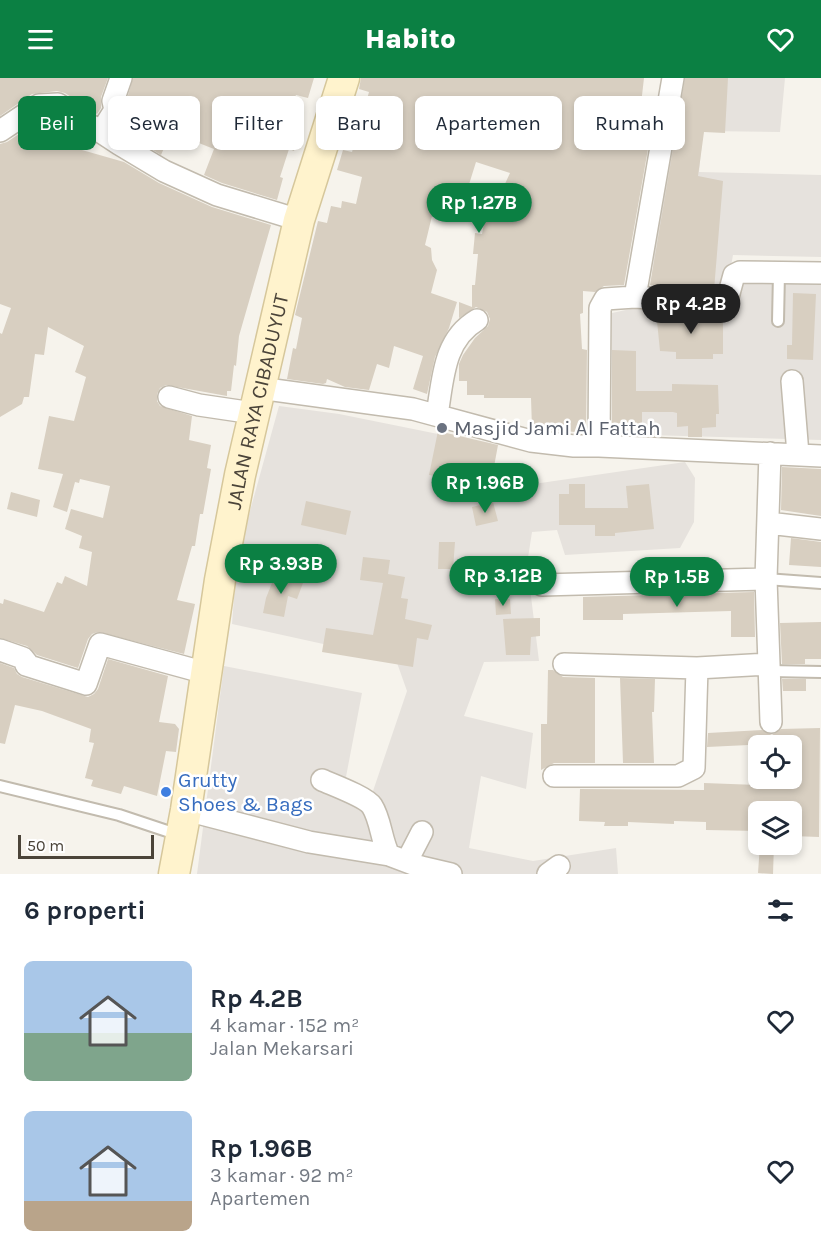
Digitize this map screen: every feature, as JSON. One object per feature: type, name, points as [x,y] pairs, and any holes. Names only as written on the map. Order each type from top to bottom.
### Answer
[{"type":"main road","name":"JALAN RAYA CIBADUYUT","points":[[174,874],[184,823],[222,569],[256,401],[299,220],[344,78]]},
{"type":"street","points":[[101,132],[115,110],[113,101],[122,78]]},
{"type":"street","points":[[636,297],[673,78]]},
{"type":"street","points":[[0,131],[39,105],[58,104],[164,171],[217,195],[299,220]]},
{"type":"street","points":[[599,446],[600,308],[605,299],[636,297],[724,303],[734,275],[741,273],[821,273]]},
{"type":"street","points":[[437,415],[450,348],[467,326],[477,320]]},
{"type":"street","points":[[792,381],[798,454]]},
{"type":"street","points":[[169,398],[199,405],[256,401],[352,400],[413,409],[531,441],[574,446],[821,456]]},
{"type":"street","points":[[770,453],[766,579],[771,722]]},
{"type":"street","points":[[768,523],[821,529]]},
{"type":"street","points":[[542,585],[766,579]]},
{"type":"street","points":[[0,650],[23,658],[26,665],[86,684],[100,644],[206,673]]},
{"type":"street","points":[[564,664],[697,668],[770,667]]},
{"type":"street","points":[[554,776],[678,776],[694,768],[697,668]]},
{"type":"street","points":[[322,780],[371,804],[383,843],[398,858]]},
{"type":"street","points":[[184,823],[398,858],[451,874]]},
{"type":"street","points":[[398,858],[422,832]]},
{"type":"lane","points":[[778,321],[779,273]]},
{"type":"lane","points":[[766,579],[821,583]]},
{"type":"lane","points":[[770,667],[821,672]]},
{"type":"lane","points":[[0,786],[119,815],[184,823]]},
{"type":"shaded area","points":[[672,78],[785,78],[780,132],[703,131],[699,172],[821,175],[821,257],[733,255],[729,277],[821,280],[821,440],[612,434],[612,313],[649,305],[665,150],[685,150],[685,96],[670,96]]},
{"type":"shaded area","points":[[279,406],[339,414],[438,434],[489,459],[513,487],[685,462],[695,478],[694,522],[680,548],[565,555],[557,530],[532,532],[527,564],[539,661],[484,662],[464,716],[533,733],[526,789],[481,776],[469,848],[533,861],[616,848],[618,874],[197,874],[224,666],[362,693],[345,782],[373,791],[407,691],[396,660],[232,624],[237,558]]},
{"type":"building","points":[[0,78],[108,78],[101,97],[101,108],[97,114],[96,96],[70,96],[57,91],[18,96],[18,104],[0,116]]},
{"type":"building","points":[[133,78],[314,78],[308,98],[296,95],[212,96],[212,148],[200,143],[200,96],[128,96]]},
{"type":"building","points":[[361,78],[644,78],[642,96],[574,96],[574,150],[648,150],[624,285],[604,286],[595,292],[583,291],[583,313],[580,314],[582,349],[587,350],[586,433],[532,428],[531,398],[484,398],[484,395],[467,395],[467,381],[459,381],[459,364],[463,355],[475,338],[488,326],[490,319],[487,312],[476,307],[459,318],[459,302],[472,307],[472,285],[475,285],[478,254],[473,254],[475,233],[482,234],[486,213],[491,214],[510,173],[476,162],[466,194],[448,189],[441,219],[432,216],[425,245],[431,248],[432,260],[437,270],[431,293],[457,302],[449,328],[435,357],[427,394],[413,389],[423,356],[394,346],[389,368],[377,364],[369,390],[345,387],[327,379],[323,384],[287,379],[302,318],[295,315],[318,221],[327,223],[331,206],[341,208],[342,201],[356,204],[362,177],[337,170],[343,150],[352,152],[353,150],[403,150],[403,96],[368,96],[369,92],[359,89]]},
{"type":"building","points":[[685,78],[728,78],[725,133],[704,132],[698,176],[723,181],[714,290],[650,285],[673,150],[685,150],[685,96],[682,96]]},
{"type":"building","points":[[18,135],[18,150],[82,150],[124,162],[159,183],[212,207],[271,225],[239,336],[231,391],[227,391],[227,396],[166,385],[160,388],[157,394],[160,406],[192,416],[189,440],[211,445],[207,468],[211,469],[203,514],[200,514],[195,546],[192,546],[177,600],[195,604],[184,654],[98,632],[92,634],[88,639],[78,668],[37,655],[27,646],[0,638],[0,603],[3,604],[4,599],[44,612],[57,582],[62,584],[65,576],[87,586],[92,552],[79,548],[82,536],[65,529],[71,509],[103,518],[110,486],[80,479],[79,483],[75,482],[67,512],[53,507],[63,474],[38,469],[49,416],[74,421],[86,377],[75,372],[84,346],[48,327],[44,355],[35,354],[29,397],[24,397],[22,404],[0,417],[0,333],[2,334],[11,308],[0,304],[0,144]]},
{"type":"building","points":[[153,150],[163,150],[161,155]]},
{"type":"building","points":[[214,150],[289,150],[280,177],[283,178],[277,200],[204,175]]},
{"type":"building","points":[[793,293],[816,294],[813,360],[787,359],[787,345],[792,345]]},
{"type":"building","points":[[656,311],[723,316],[723,354],[713,354],[713,359],[676,359],[676,352],[660,351]]},
{"type":"building","points":[[612,350],[636,351],[636,391],[672,391],[672,384],[718,385],[719,414],[716,414],[716,427],[702,428],[702,437],[688,437],[688,426],[677,427],[677,413],[673,412],[642,412],[642,425],[612,424]]},
{"type":"building","points":[[438,431],[498,445],[493,472],[475,469],[473,480],[452,475],[451,479],[429,475]]},
{"type":"building","points":[[782,467],[821,469],[821,516],[781,510]]},
{"type":"building","points":[[569,484],[585,484],[585,508],[628,508],[626,486],[649,484],[654,529],[615,533],[615,536],[595,536],[595,525],[559,525],[559,494],[569,494]]},
{"type":"building","points":[[11,492],[40,500],[37,517],[7,509]]},
{"type":"building","points":[[306,501],[351,511],[346,535],[301,525]]},
{"type":"building","points":[[493,502],[498,521],[476,526],[472,507]]},
{"type":"building","points":[[791,538],[821,542],[821,567],[789,565]]},
{"type":"building","points":[[439,542],[455,542],[453,569],[438,569]]},
{"type":"building","points":[[273,545],[291,548],[287,569],[269,566]]},
{"type":"building","points":[[363,557],[390,560],[388,574],[405,577],[401,598],[408,599],[405,619],[432,625],[428,640],[417,638],[413,667],[322,652],[326,628],[373,635],[383,583],[360,580]]},
{"type":"building","points":[[545,561],[546,572],[531,577],[530,562]]},
{"type":"building","points":[[276,573],[303,583],[297,599],[288,596],[284,617],[263,613]]},
{"type":"building","points":[[754,592],[755,637],[731,637],[731,611],[623,614],[623,620],[583,620],[583,597]]},
{"type":"building","points":[[495,599],[510,599],[511,614],[496,615]]},
{"type":"building","points":[[540,618],[540,636],[531,637],[530,655],[506,655],[503,619]]},
{"type":"building","points":[[821,622],[821,659],[805,659],[805,664],[782,664],[780,623]]},
{"type":"building","points":[[108,659],[168,676],[159,722],[175,724],[179,729],[176,752],[166,751],[157,796],[124,786],[121,794],[91,786],[93,780],[85,778],[94,743],[89,742],[91,729],[42,711],[15,705],[5,744],[0,743],[0,663],[14,668],[22,677],[88,697],[98,689]]},
{"type":"building","points":[[548,670],[553,670],[563,677],[595,678],[595,763],[554,763],[541,770],[541,724],[547,724]]},
{"type":"building","points":[[620,678],[655,679],[654,712],[652,712],[654,763],[623,763]]},
{"type":"building","points":[[782,679],[806,679],[806,691],[783,691]]},
{"type":"building","points":[[820,728],[819,837],[802,836],[802,801],[748,801],[748,831],[706,830],[706,822],[674,821],[674,824],[628,822],[628,826],[604,826],[605,822],[579,821],[580,789],[704,790],[704,783],[748,785],[748,789],[802,789],[802,735],[772,735],[781,729]]},
{"type":"building","points":[[762,730],[772,735],[748,735],[748,745],[707,747],[708,733]]},
{"type":"building","points":[[759,855],[774,855],[773,874],[758,873]]},
{"type":"place","name":"Masjid Jami Al Fattah","points":[[442,428]]},
{"type":"place","name":"Grutty Shoes & Bags","points":[[166,792]]}]
